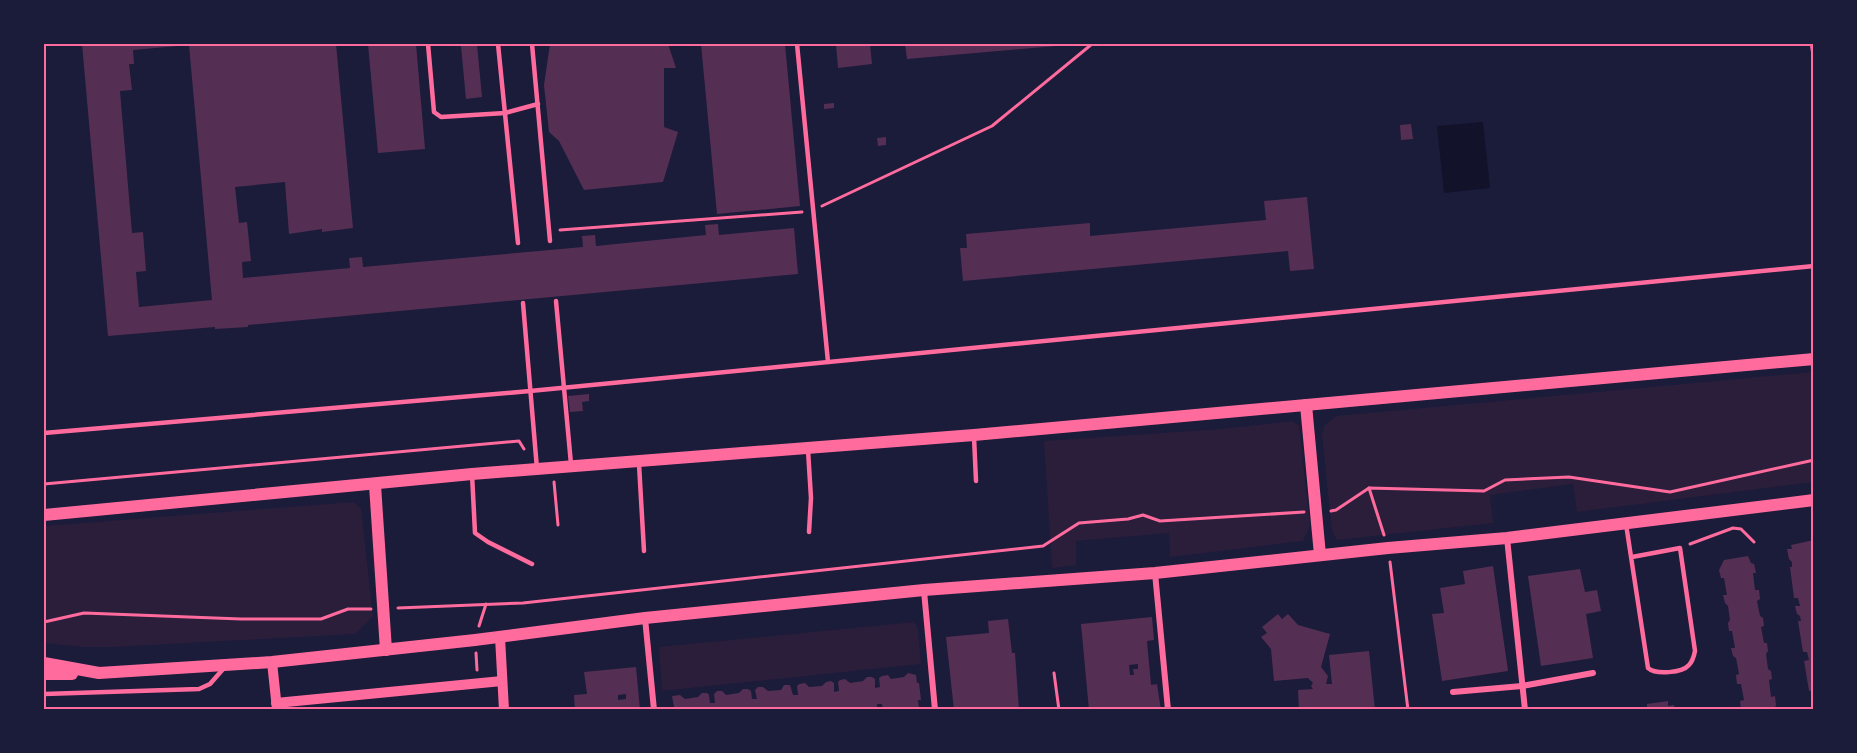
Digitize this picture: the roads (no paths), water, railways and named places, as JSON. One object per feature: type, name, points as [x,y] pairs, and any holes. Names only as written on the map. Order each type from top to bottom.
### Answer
[{"type":"main road","points":[[44,515],[472,474],[974,435],[1814,359]]},
{"type":"main road","points":[[1306,405],[1320,555]]},
{"type":"main road","points":[[375,484],[386,650]]},
{"type":"main road","points":[[44,674],[99,673],[272,662],[500,637],[645,618],[924,590],[1155,573],[1388,548],[1507,538],[1814,500]]},
{"type":"main road","points":[[44,663],[99,673]]},
{"type":"street","points":[[1507,538],[1525,710]]},
{"type":"street","points":[[1155,573],[1168,710]]},
{"type":"street","points":[[924,590],[935,710]]},
{"type":"street","points":[[645,618],[654,710]]},
{"type":"street","points":[[500,637],[504,710]]},
{"type":"street","points":[[272,662],[276,706],[502,681]]},
{"type":"street","points":[[1453,692],[1522,686],[1593,674]]},
{"type":"lane","points":[[428,44],[434,112],[441,117],[505,113],[538,104]]},
{"type":"lane","points":[[498,44],[518,243]]},
{"type":"lane","points":[[532,44],[550,242]]},
{"type":"lane","points":[[797,44],[828,362]]},
{"type":"lane","points":[[1812,44],[1814,57]]},
{"type":"lane","points":[[44,433],[530,391],[1814,266]]},
{"type":"lane","points":[[556,301],[571,466]]},
{"type":"lane","points":[[523,303],[537,469]]},
{"type":"lane","points":[[974,435],[976,481]]},
{"type":"lane","points":[[807,448],[811,498],[809,532]]},
{"type":"lane","points":[[638,461],[644,551]]},
{"type":"lane","points":[[472,474],[475,533],[488,543],[532,564]]},
{"type":"lane","points":[[1626,523],[1648,668],[1660,672],[1683,669],[1689,665],[1695,651],[1680,548],[1632,556]]},
{"type":"lane","points":[[44,695],[199,689],[210,684],[227,665]]}]
